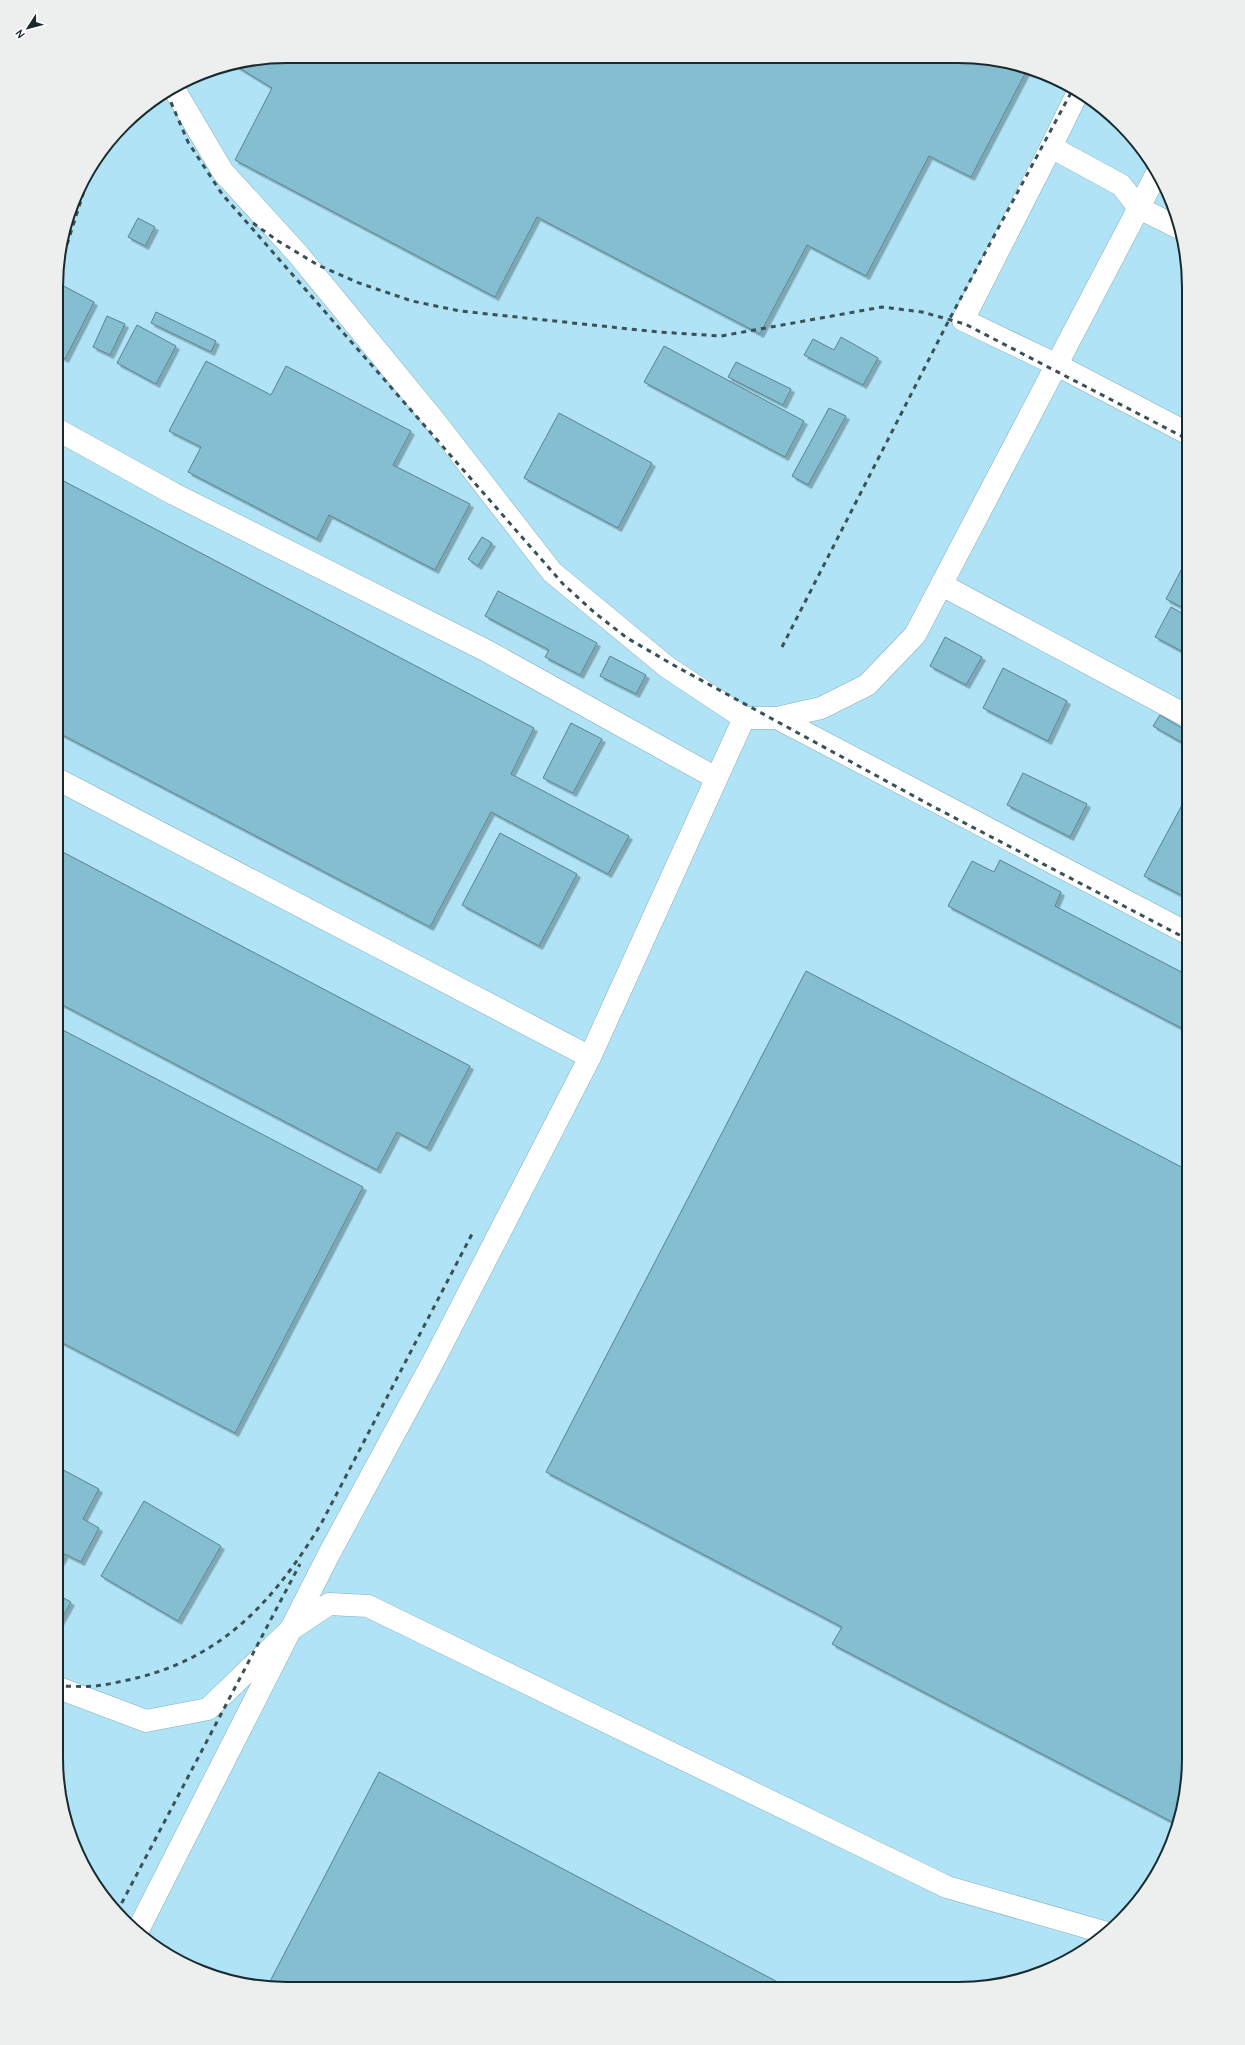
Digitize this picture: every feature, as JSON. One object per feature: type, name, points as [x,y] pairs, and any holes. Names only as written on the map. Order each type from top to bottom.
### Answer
[{"type":"lane","points":[[176,92],[223,172],[294,249],[434,420],[552,572],[666,667],[744,718],[777,718],[821,708],[867,685],[915,635],[1154,179]]},
{"type":"lane","points":[[1076,97],[963,320],[1057,364],[1182,430]]},
{"type":"lane","points":[[1051,147],[1121,185],[1139,208],[1173,225]]},
{"type":"lane","points":[[63,433],[174,494],[485,650],[716,778]]},
{"type":"lane","points":[[942,585],[1182,713]]},
{"type":"lane","points":[[140,1927],[328,1556],[435,1358],[590,1057],[744,718]]},
{"type":"lane","points":[[777,718],[1182,930]]},
{"type":"lane","points":[[63,781],[590,1057]]},
{"type":"lane","points":[[63,1689],[146,1721],[208,1709],[290,1630],[329,1604],[368,1606],[947,1887],[1099,1932]]},
{"type":"shaded area","points":[[272,63],[973,63],[1002,67],[1044,80],[1070,93],[1094,109],[1126,139],[1136,151],[1152,175],[1165,201],[1178,243],[1182,272],[1182,1773],[1178,1802],[1170,1830],[1159,1857],[1144,1883],[1126,1906],[1094,1936],[1070,1952],[1044,1965],[1002,1978],[973,1982],[272,1982],[243,1978],[215,1970],[188,1959],[162,1944],[139,1926],[109,1894],[93,1870],[80,1844],[67,1802],[63,1773],[63,272],[67,243],[75,215],[86,188],[109,151],[139,119],[162,101],[201,80],[243,67]]},
{"type":"building","points":[[272,63],[973,63],[1002,67],[1025,74],[971,177],[929,156],[866,276],[807,245],[760,334],[537,217],[495,297],[235,160],[272,88],[239,68]]},
{"type":"building","points":[[138,218],[155,227],[145,246],[128,237]]},
{"type":"building","points":[[63,286],[94,302],[65,359],[63,358]]},
{"type":"building","points":[[156,312],[216,341],[211,352],[151,323]]},
{"type":"building","points":[[107,316],[125,324],[110,355],[93,347]]},
{"type":"building","points":[[137,325],[176,346],[156,384],[117,363]]},
{"type":"building","points":[[841,337],[878,358],[863,385],[804,355],[813,339],[834,350]]},
{"type":"building","points":[[664,346],[804,421],[785,457],[644,382]]},
{"type":"building","points":[[206,361],[271,395],[286,366],[411,431],[393,465],[470,504],[435,570],[329,515],[317,539],[188,472],[201,447],[169,431]]},
{"type":"building","points":[[736,362],[791,389],[783,405],[728,377]]},
{"type":"building","points":[[829,408],[846,416],[808,485],[792,476]]},
{"type":"building","points":[[559,413],[652,463],[618,528],[524,478]]},
{"type":"building","points":[[63,481],[534,728],[511,774],[629,836],[608,874],[491,812],[430,927],[63,735]]},
{"type":"building","points":[[482,537],[492,543],[478,566],[468,559]]},
{"type":"building","points":[[1182,568],[1182,607],[1166,599]]},
{"type":"building","points":[[498,591],[597,643],[580,675],[545,657],[549,650],[485,616]]},
{"type":"building","points":[[1171,607],[1182,613],[1182,651],[1155,637]]},
{"type":"building","points":[[945,637],[982,657],[966,685],[930,666]]},
{"type":"building","points":[[610,656],[646,675],[636,694],[600,676]]},
{"type":"building","points":[[1003,668],[1067,701],[1048,741],[983,708]]},
{"type":"building","points":[[1160,715],[1182,728],[1182,740],[1181,742],[1153,726]]},
{"type":"building","points":[[571,723],[602,739],[573,793],[543,778]]},
{"type":"building","points":[[1023,773],[1087,804],[1070,837],[1007,805]]},
{"type":"building","points":[[1182,805],[1182,895],[1144,876]]},
{"type":"building","points":[[500,833],[577,874],[539,946],[462,905]]},
{"type":"building","points":[[63,852],[470,1066],[427,1148],[397,1132],[377,1170],[63,1005]]},
{"type":"building","points":[[1000,860],[1061,892],[1055,906],[1182,972],[1182,1028],[948,906],[972,861],[994,872]]},
{"type":"building","points":[[806,971],[1182,1167],[1182,1773],[1178,1802],[1172,1822],[832,1644],[842,1627],[546,1472]]},
{"type":"building","points":[[63,1030],[363,1187],[235,1433],[63,1343]]},
{"type":"building","points":[[63,1470],[99,1489],[83,1519],[99,1528],[81,1562],[65,1554],[63,1558]]},
{"type":"building","points":[[144,1501],[221,1546],[178,1621],[101,1576]]},
{"type":"building","points":[[63,1598],[71,1602],[63,1616]]},
{"type":"building","points":[[379,1772],[778,1982],[272,1982],[270,1982]]},
{"type":"railway","points":[[782,647],[949,320],[1071,93]]},
{"type":"railway","points":[[169,97],[188,142],[222,194],[563,584],[595,613],[627,638],[677,667],[932,806],[1182,936]]},
{"type":"railway","points":[[67,246],[83,195]]},
{"type":"railway","points":[[253,223],[278,241],[318,265],[359,283],[412,301],[460,311],[658,332],[721,336],[882,307],[922,312],[965,324],[1182,436]]},
{"type":"railway","points":[[63,1686],[99,1686],[157,1672],[188,1660],[215,1644],[240,1625],[262,1604],[283,1580],[321,1524],[472,1234]]},
{"type":"railway","points":[[120,1907],[300,1564]]}]
